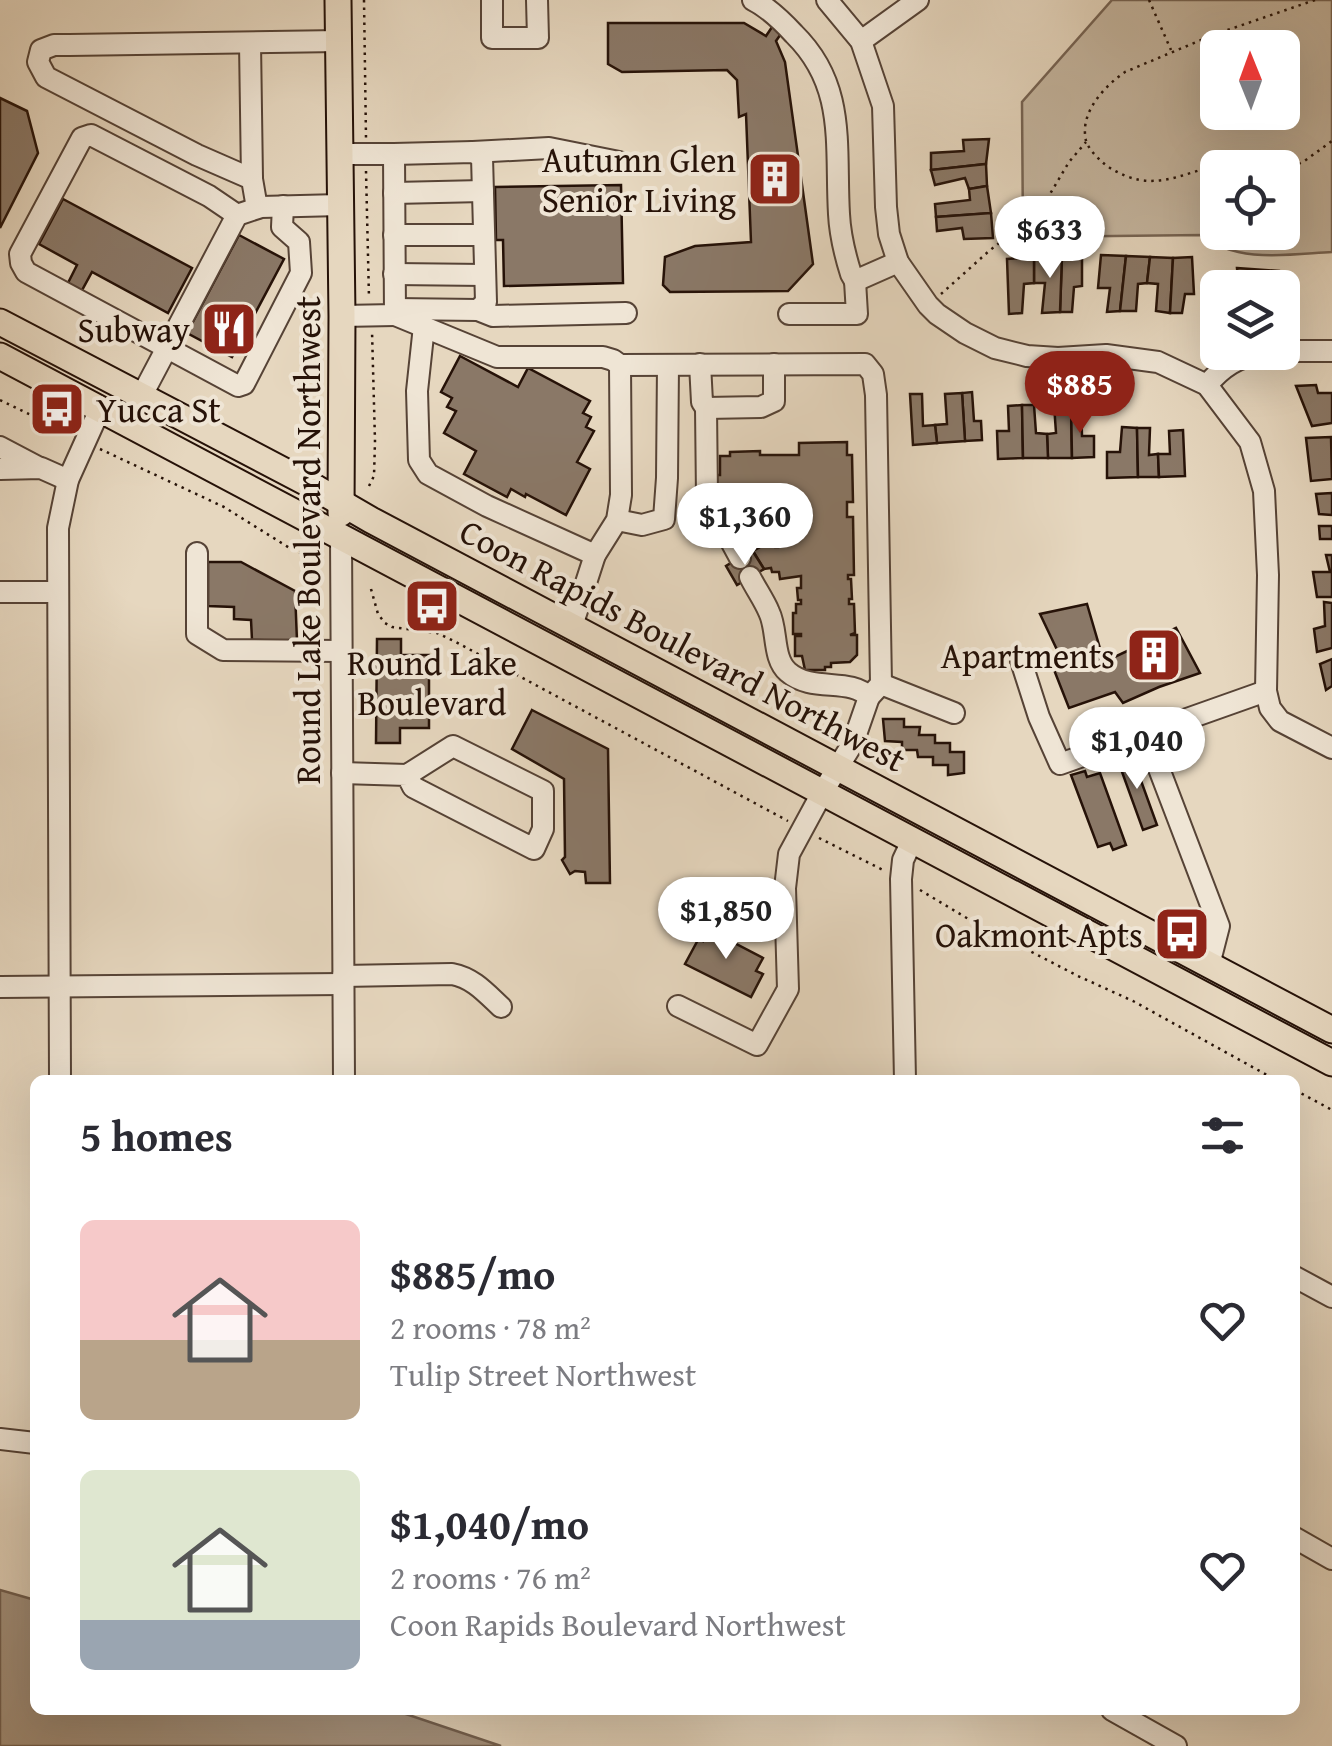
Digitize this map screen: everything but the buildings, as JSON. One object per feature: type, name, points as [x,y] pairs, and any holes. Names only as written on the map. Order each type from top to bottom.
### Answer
[{"type":"main road","name":"Round Lake Boulevard Northwest","points":[[338,0],[352,154],[340,206],[341,538]]},
{"type":"main road","name":"Coon Rapids Boulevard Northwest","points":[[0,322],[1332,1030]]},
{"type":"main road","name":"Coon Rapids Boulevard Northwest","points":[[0,356],[1332,1064]]},
{"type":"street","points":[[492,0],[492,38],[538,38],[537,0]]},
{"type":"street","points":[[753,0],[807,46],[821,66],[837,124],[839,218],[844,252],[855,281],[856,314],[789,314]]},
{"type":"street","points":[[827,0],[862,41],[884,106],[889,234],[898,262],[928,305],[952,325],[995,348],[1027,356],[1106,355],[1158,362],[1206,385],[1250,442],[1264,491],[1268,575],[1266,691],[1270,708],[1280,721],[1332,748]]},
{"type":"street","points":[[862,41],[918,0]]},
{"type":"street","points":[[141,396],[247,211],[252,179],[250,42]]},
{"type":"street","points":[[252,179],[46,77],[38,62],[41,50],[54,46],[339,42]]},
{"type":"street","points":[[283,206],[282,227],[299,242],[300,273],[244,384],[238,386],[26,272],[20,263],[20,254],[82,138],[91,135],[209,196],[247,211],[283,206],[340,206]]},
{"type":"street","points":[[352,154],[549,148],[618,162]]},
{"type":"street","points":[[473,152],[482,156],[486,275],[486,302],[478,310]]},
{"type":"street","points":[[394,154],[395,312]]},
{"type":"street","points":[[394,193],[483,191]]},
{"type":"street","points":[[394,235],[484,235]]},
{"type":"street","points":[[855,281],[898,262]]},
{"type":"street","points":[[394,274],[486,275]]},
{"type":"street","points":[[342,316],[478,310],[494,316],[626,313]]},
{"type":"street","points":[[395,312],[496,357],[603,357],[620,365],[865,364],[873,374],[875,690],[852,744],[794,842],[786,870],[788,989],[757,1045],[678,1006]]},
{"type":"street","points":[[424,326],[417,391],[419,460],[428,474],[487,506],[595,554]]},
{"type":"street","points":[[1300,351],[1332,351]]},
{"type":"street","points":[[700,364],[702,402],[706,408],[707,497],[740,558]]},
{"type":"street","points":[[706,408],[761,407],[774,400],[774,364]]},
{"type":"street","points":[[572,626],[595,554],[617,520],[621,495],[620,365]]},
{"type":"street","points":[[617,520],[642,525],[664,519],[668,365]]},
{"type":"street","points":[[1206,385],[1219,370]]},
{"type":"street","points":[[60,1075],[58,528],[68,480],[100,408]]},
{"type":"street","points":[[0,447],[68,480]]},
{"type":"street","points":[[0,468],[40,468]]},
{"type":"street","name":"Round Lake Boulevard Northwest","points":[[341,538],[344,1075]]},
{"type":"street","points":[[197,552],[197,634],[223,650],[341,651]]},
{"type":"street","points":[[750,578],[770,612],[774,642],[784,669],[806,683],[875,690],[954,713]]},
{"type":"street","points":[[0,592],[57,592]]},
{"type":"street","points":[[1020,661],[1060,764],[1266,691]]},
{"type":"street","points":[[1146,732],[1219,926],[1209,965]]},
{"type":"street","points":[[342,774],[407,774],[453,746],[543,790],[543,829],[534,849],[413,787],[407,774]]},
{"type":"street","points":[[905,1075],[902,860],[912,841]]},
{"type":"street","points":[[0,987],[452,974],[476,983],[500,1007]]},
{"type":"street","points":[[1300,1280],[1332,1296]]},
{"type":"street","points":[[0,1439],[30,1443]]},
{"type":"street","points":[[1300,1541],[1332,1559]]},
{"type":"street","points":[[1121,1715],[1176,1746]]},
{"type":"path","points":[[364,0],[368,122],[352,154],[374,340],[374,476],[369,486]]},
{"type":"path","points":[[1150,0],[1171,52]]},
{"type":"path","points":[[1315,0],[1125,72],[1107,88],[1090,112],[1085,126],[1086,142],[1111,169],[1154,182],[1228,163],[1293,166],[1332,141]]},
{"type":"path","points":[[928,305],[1030,219],[1086,142]]},
{"type":"path","points":[[0,400],[76,437]]},
{"type":"path","points":[[95,447],[224,507],[296,552],[308,555]]},
{"type":"path","points":[[371,589],[378,614],[385,623],[454,641],[794,824]]},
{"type":"path","points":[[808,832],[894,875]]},
{"type":"path","points":[[912,885],[970,920],[1132,1001],[1267,1075]]},
{"type":"path","points":[[1300,1093],[1332,1110]]},
{"type":"shaded area","points":[[1112,0],[1332,0],[1332,252],[1282,255],[1231,250],[1300,250],[1300,150],[1200,150],[1200,235],[1023,237],[1022,102]]},
{"type":"shaded area","points":[[0,1590],[30,1599],[30,1715],[409,1715],[501,1746],[0,1746]]},
{"type":"place","name":"Autumn Glen Senior Living","points":[[775,179]]},
{"type":"place","name":"Subway","points":[[229,329]]},
{"type":"place","name":"Yucca St","points":[[57,409]]},
{"type":"place","name":"Round Lake Boulevard","points":[[432,606]]},
{"type":"place","name":"Apartments","points":[[1154,655]]},
{"type":"place","name":"Oakmont Apts","points":[[1182,934]]}]
